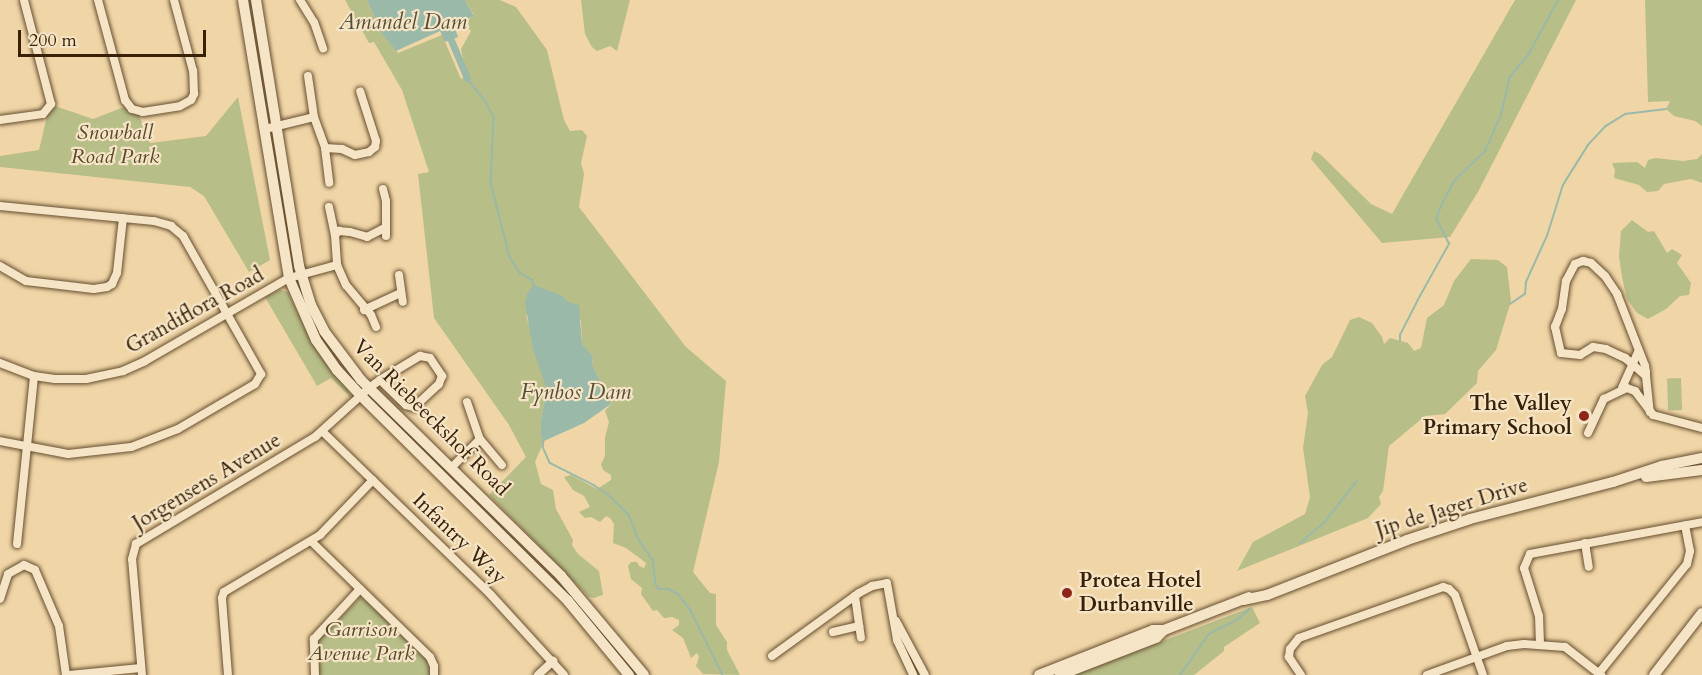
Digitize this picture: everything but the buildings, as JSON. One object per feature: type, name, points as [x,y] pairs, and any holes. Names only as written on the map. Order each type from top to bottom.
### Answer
[{"type":"street","points":[[0,120],[43,114],[51,104],[24,0]]},
{"type":"street","points":[[98,0],[125,100],[132,110],[142,112],[180,106],[191,100],[194,94],[193,71],[174,0]]},
{"type":"street","name":"Van Riebeeckshof Road","points":[[243,0],[289,278],[316,340],[337,370],[451,468],[561,576],[644,675]]},
{"type":"street","name":"Van Riebeeckshof Road","points":[[256,0],[301,274],[324,331],[365,392],[428,462],[568,601],[629,675]]},
{"type":"street","points":[[300,0],[311,15],[323,48]]},
{"type":"street","points":[[308,76],[314,117],[325,148],[329,183]]},
{"type":"street","points":[[325,148],[342,149],[355,155],[369,152],[375,147],[376,141],[360,91]]},
{"type":"street","points":[[265,129],[314,117]]},
{"type":"street","points":[[335,234],[339,231],[350,232],[367,237],[386,232],[387,210],[383,189]]},
{"type":"street","points":[[0,206],[163,223],[177,230],[261,371],[261,377],[255,384],[178,429],[131,447],[76,454],[27,448],[0,441]]},
{"type":"street","points":[[329,207],[335,234],[337,265],[364,310],[371,315],[376,327]]},
{"type":"street","points":[[0,266],[26,281],[94,289],[107,287],[112,284],[117,273],[123,218]]},
{"type":"street","points":[[1646,376],[1632,363],[1613,351],[1595,347],[1583,355],[1561,353],[1555,327],[1562,309],[1566,281],[1575,264],[1589,262],[1605,276],[1622,305],[1646,376],[1650,412]]},
{"type":"street","name":"Grandiflora Road","points":[[0,363],[34,376],[86,379],[123,371],[289,278],[337,265]]},
{"type":"street","points":[[399,275],[402,280],[400,293],[403,302]]},
{"type":"street","points":[[364,310],[400,293]]},
{"type":"street","points":[[1588,433],[1604,399],[1622,388],[1638,352]]},
{"type":"street","name":"Jorgensens Avenue","points":[[141,672],[132,560],[136,544],[323,432],[380,380],[423,356],[431,360],[442,378],[414,407],[406,405],[380,380]]},
{"type":"street","points":[[17,544],[34,376]]},
{"type":"street","points":[[1622,388],[1635,391],[1650,412],[1702,428]]},
{"type":"street","points":[[467,402],[480,439],[502,465]]},
{"type":"street","name":"Infantry Way","points":[[323,432],[554,661],[564,675]]},
{"type":"street","points":[[453,485],[449,473],[451,468],[480,439]]},
{"type":"street","name":"Jip de Jager Drive","points":[[1039,675],[1153,630],[1164,630],[1243,600],[1267,595],[1470,519],[1613,482],[1662,466],[1702,458]]},
{"type":"street","points":[[428,462],[451,468]]},
{"type":"street","name":"Jip de Jager Drive","points":[[1613,482],[1702,470]]},
{"type":"street","points":[[228,675],[222,598],[224,592],[320,535],[373,480]]},
{"type":"street","points":[[1540,644],[1539,616],[1524,572],[1524,561],[1536,551],[1702,522]]},
{"type":"street","points":[[1427,675],[1511,645],[1540,644],[1568,648],[1600,674],[1686,567],[1690,554],[1686,525]]},
{"type":"street","points":[[311,541],[430,657],[434,666],[434,675]]},
{"type":"street","points":[[1585,543],[1589,567]]},
{"type":"street","points":[[0,598],[8,574],[22,566],[30,566],[44,586],[56,616],[68,675],[141,672]]},
{"type":"street","points":[[772,656],[855,596],[872,586],[887,583],[897,640],[913,675]]},
{"type":"street","points":[[1301,675],[1291,663],[1289,654],[1293,643],[1302,636],[1443,587],[1455,595],[1483,675]]},
{"type":"street","points":[[315,675],[314,639],[360,590]]},
{"type":"street","points":[[855,596],[861,638]]},
{"type":"street","points":[[1654,675],[1702,613]]},
{"type":"street","points":[[893,615],[925,675]]},
{"type":"street","points":[[1681,642],[1702,620]]},
{"type":"street","points":[[833,632],[859,626]]},
{"type":"street","name":"Jip de Jager Drive","points":[[1060,675],[1156,638],[1164,630]]},
{"type":"street","points":[[538,675],[554,661]]},
{"type":"green space","points":[[345,0],[367,0],[381,32],[398,53],[442,35],[461,79],[466,73],[461,49],[471,31],[468,28],[469,19],[474,15],[465,0],[500,0],[516,7],[547,50],[564,120],[570,131],[582,130],[587,136],[581,163],[584,174],[579,207],[686,347],[726,381],[719,462],[693,572],[710,593],[716,594],[716,625],[727,642],[727,650],[740,675],[703,674],[696,666],[699,657],[697,653],[691,658],[683,638],[672,630],[679,625],[679,620],[672,617],[664,618],[657,610],[653,611],[641,594],[642,588],[631,579],[628,566],[631,562],[637,562],[644,568],[646,563],[626,548],[613,543],[614,524],[610,518],[606,516],[600,522],[591,517],[585,518],[579,512],[590,507],[584,496],[573,490],[564,477],[571,475],[597,489],[611,480],[611,475],[603,470],[601,464],[605,456],[605,437],[609,422],[605,411],[611,404],[592,364],[593,356],[582,344],[581,320],[561,295],[526,315],[547,390],[541,419],[541,436],[544,441],[535,462],[541,484],[553,490],[556,509],[573,540],[572,545],[578,554],[599,571],[603,595],[589,597],[489,495],[526,457],[509,425],[434,318],[418,174],[429,172],[402,90],[374,42],[369,43]]},
{"type":"green space","points":[[581,0],[630,0],[617,51],[610,46],[597,51],[592,47],[585,34]]},
{"type":"green space","points":[[1515,0],[1576,0],[1478,192],[1450,237],[1382,243],[1311,159],[1314,151],[1320,154],[1371,204],[1392,214]]},
{"type":"green space","points":[[1645,0],[1702,0],[1702,126],[1695,121],[1674,116],[1666,109],[1670,101],[1648,102]]},
{"type":"green space","name":"Snowball Road Park","points":[[238,97],[270,260],[249,272],[204,196],[190,187],[0,167],[0,156],[39,150],[47,116],[55,106],[93,119],[124,107],[139,115],[150,143],[206,136]]},
{"type":"green space","points":[[1702,154],[1702,183],[1691,179],[1664,184],[1658,191],[1647,192],[1639,185],[1614,178],[1615,170],[1612,163],[1637,162],[1645,168],[1648,160],[1655,158],[1683,161],[1697,159]]},
{"type":"green space","points":[[1632,220],[1648,232],[1654,231],[1667,253],[1672,249],[1682,255],[1677,263],[1691,283],[1689,295],[1680,296],[1666,309],[1648,319],[1637,313],[1627,299],[1622,277],[1619,256],[1621,231]]},
{"type":"green space","points":[[1471,259],[1498,260],[1507,267],[1511,301],[1496,350],[1478,371],[1477,383],[1445,414],[1425,416],[1389,446],[1383,491],[1379,497],[1381,504],[1368,518],[1237,571],[1253,542],[1305,514],[1310,497],[1303,448],[1308,413],[1305,396],[1322,365],[1332,357],[1350,320],[1359,317],[1372,323],[1384,344],[1390,338],[1408,343],[1414,351],[1421,348],[1427,318],[1444,305],[1454,281]]},
{"type":"green space","points":[[280,290],[288,292],[312,343],[349,391],[351,398],[331,378],[317,386],[265,297]]},
{"type":"green space","points":[[1667,378],[1681,378],[1682,410],[1668,410]]},
{"type":"green space","name":"Garrison Avenue Park","points":[[360,598],[366,600],[427,659],[431,675],[319,675],[317,642]]},
{"type":"green space","points":[[1252,607],[1260,623],[1224,647],[1224,651],[1194,675],[1074,675]]},
{"type":"water","name":"Amandel Dam","points":[[367,0],[465,0],[474,16],[454,25],[458,37],[445,42],[440,31],[396,51],[381,32]]},
{"type":"water","name":"Fynbos Dam","points":[[534,285],[561,295],[568,302],[579,305],[582,344],[593,356],[592,364],[611,404],[584,423],[544,441],[541,437],[541,419],[547,390],[533,349],[525,303],[527,294]]},
{"type":"waterway","points":[[1400,341],[1400,335],[1449,244],[1436,219],[1441,206],[1455,180],[1485,151],[1501,115],[1510,77],[1530,52],[1558,0]]},
{"type":"waterway","points":[[451,40],[467,78]]},
{"type":"waterway","points":[[467,78],[485,100],[494,118],[491,183],[510,257],[520,273],[532,280],[534,285]]},
{"type":"waterway","points":[[1510,304],[1525,294],[1526,282],[1547,236],[1563,185],[1588,145],[1606,126],[1625,114],[1666,109]]},
{"type":"waterway","points":[[544,441],[543,447],[550,463],[594,485],[611,497],[629,515],[639,540],[653,560],[656,584],[659,589],[669,589],[679,595],[690,609],[723,675]]},
{"type":"waterway","points":[[1300,543],[1325,522],[1356,482]]},
{"type":"waterway","points":[[1180,675],[1209,634],[1239,619],[1249,609]]},
{"type":"place","name":"The Valley Primary School","points":[[1584,416]]},
{"type":"place","name":"Protea Hotel Durbanville","points":[[1067,593]]}]
